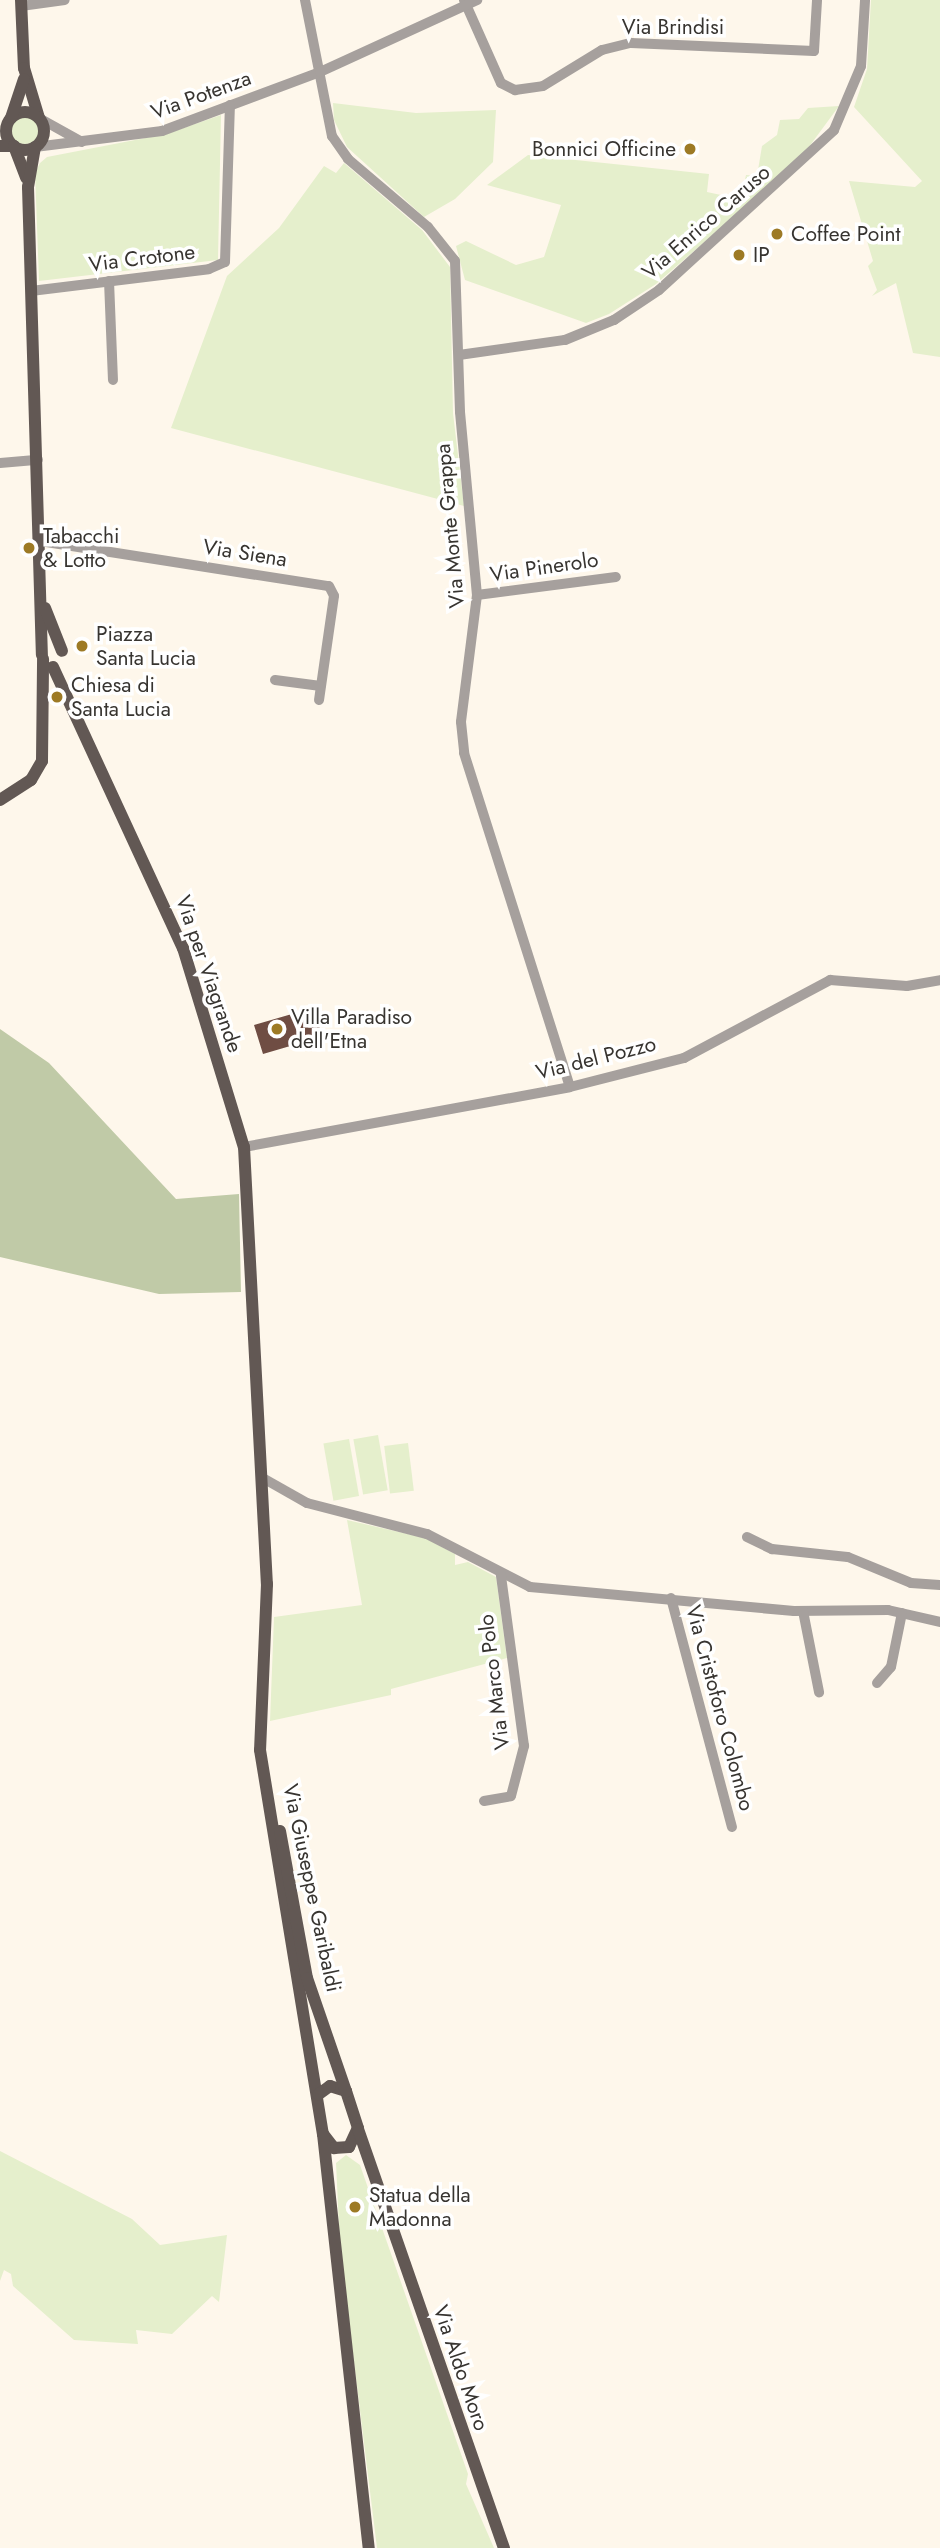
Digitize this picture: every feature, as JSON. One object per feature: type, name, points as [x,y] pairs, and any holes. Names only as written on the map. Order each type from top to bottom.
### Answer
[{"type":"main road","points":[[0,800],[31,780],[42,761],[43,691],[52,660],[41,587],[28,187],[35,147],[44,134],[24,68],[21,3]]},
{"type":"main road","points":[[24,68],[7,116],[7,136],[14,146],[28,187]]},
{"type":"main road","points":[[7,116],[22,112],[40,118]]},
{"type":"main road","points":[[0,146],[35,147]]},
{"type":"main road","name":"Via per Viagrande","points":[[41,587],[52,660],[183,948],[244,1147],[261,1477]]},
{"type":"main road","name":"Via Giuseppe Garibaldi","points":[[261,1477],[267,1584],[260,1730],[277,1864],[319,2094],[332,2207]]},
{"type":"main road","name":"Via Giuseppe Garibaldi","points":[[260,1730],[307,1978],[382,2200]]},
{"type":"main road","points":[[319,2094],[330,2086],[346,2091]]},
{"type":"main road","points":[[358,2128],[355,2141],[343,2148],[333,2163],[332,2207],[369,2548]]},
{"type":"main road","points":[[323,2134],[328,2144],[343,2148],[363,2160],[382,2200]]},
{"type":"main road","name":"Via Aldo Moro","points":[[382,2200],[504,2548]]},
{"type":"street","points":[[21,3],[65,0]]},
{"type":"street","name":"Via Monte Grappa","points":[[304,0],[320,72],[327,120],[339,147],[439,238],[455,261],[459,355],[477,595],[461,722],[464,753],[570,1087]]},
{"type":"street","name":"Via Potenza","points":[[35,147],[92,144],[162,131],[320,72],[465,3],[477,0]]},
{"type":"street","name":"Via Brindisi","points":[[465,3],[501,83],[515,90],[543,86],[602,50],[631,43],[814,51],[817,0]]},
{"type":"street","name":"Via Enrico Caruso","points":[[459,355],[565,340],[614,320],[659,290],[834,130],[861,66],[865,0]]},
{"type":"street","name":"Via Crotone","points":[[32,291],[209,269],[225,262],[230,105]]},
{"type":"street","points":[[40,118],[65,135],[92,144]]},
{"type":"street","points":[[109,281],[113,380]]},
{"type":"street","points":[[0,463],[38,460]]},
{"type":"street","name":"Via Siena","points":[[40,541],[329,586],[334,596],[319,700]]},
{"type":"street","name":"Via Pinerolo","points":[[477,595],[617,577]]},
{"type":"street","points":[[275,680],[321,686]]},
{"type":"street","name":"Via del Pozzo","points":[[244,1147],[570,1087],[684,1058],[830,980],[906,986],[940,980]]},
{"type":"street","points":[[261,1477],[307,1503],[427,1534],[501,1576],[554,1590],[803,1611],[902,1613],[940,1622]]},
{"type":"street","points":[[747,1536],[772,1549],[848,1558],[911,1583],[940,1585]]},
{"type":"street","name":"Via Marco Polo","points":[[484,1801],[511,1796],[524,1746],[501,1576]]},
{"type":"street","name":"Via Cristoforo Colombo","points":[[671,1598],[732,1828]]},
{"type":"street","points":[[803,1611],[819,1692]]},
{"type":"street","points":[[877,1683],[891,1667],[902,1613]]},
{"type":"green space","points":[[871,0],[940,0],[940,357],[913,353],[896,283],[872,296],[877,290],[868,266],[873,261],[849,181],[915,187],[922,181],[854,107],[867,69]]},
{"type":"green space","points":[[333,103],[416,113],[496,110],[493,162],[455,199],[424,217],[347,147],[334,120]]},
{"type":"green space","points":[[839,106],[800,159],[656,284],[609,314],[586,323],[465,280],[456,246],[466,241],[516,265],[544,257],[561,205],[487,185],[528,155],[709,174],[707,192],[735,198],[742,194],[746,175],[757,176],[762,146],[777,135],[780,120],[799,119],[808,108]]},
{"type":"green space","points":[[221,115],[218,260],[39,281],[35,173],[40,163],[47,157],[166,134]]},
{"type":"green space","points":[[25,116],[35,120],[39,130],[35,140],[25,144],[15,140],[11,130],[15,120]]},
{"type":"green space","points":[[344,163],[422,230],[450,267],[453,413],[464,506],[171,428],[227,276],[279,228],[324,166],[336,173]]},
{"type":"green space","points":[[0,1029],[49,1063],[176,1199],[239,1194],[241,1292],[159,1294],[0,1257]]},
{"type":"green space","points":[[378,1435],[388,1490],[363,1494],[353,1439]]},
{"type":"green space","points":[[349,1439],[359,1496],[333,1501],[323,1444]]},
{"type":"green space","points":[[408,1443],[414,1491],[390,1494],[384,1446]]},
{"type":"green space","points":[[347,1520],[425,1538],[455,1554],[455,1565],[468,1562],[496,1577],[507,1658],[391,1689],[391,1695],[270,1721],[274,1617],[362,1605]]},
{"type":"green space","points":[[0,2151],[132,2219],[160,2245],[227,2235],[219,2302],[212,2296],[172,2334],[136,2330],[138,2344],[74,2340],[13,2286],[11,2274],[4,2270],[0,2281]]},
{"type":"green space","points":[[346,2155],[360,2165],[468,2474],[466,2484],[494,2548],[377,2548],[340,2248],[336,2163]]},
{"type":"building","points":[[316,1007],[326,1022],[319,1028],[321,1037],[263,1054],[254,1025]]},
{"type":"place","name":"Bonnici Officine","points":[[690,149]]},
{"type":"place","name":"Coffee Point","points":[[777,234]]},
{"type":"place","name":"IP","points":[[739,255]]},
{"type":"place","name":"Tabacchi & Lotto","points":[[29,548]]},
{"type":"place","name":"Piazza Santa Lucia","points":[[82,646]]},
{"type":"place","name":"Chiesa di Santa Lucia","points":[[57,697]]},
{"type":"place","name":"Villa Paradiso dell'Etna","points":[[277,1029]]},
{"type":"place","name":"Statua della Madonna","points":[[355,2207]]}]
